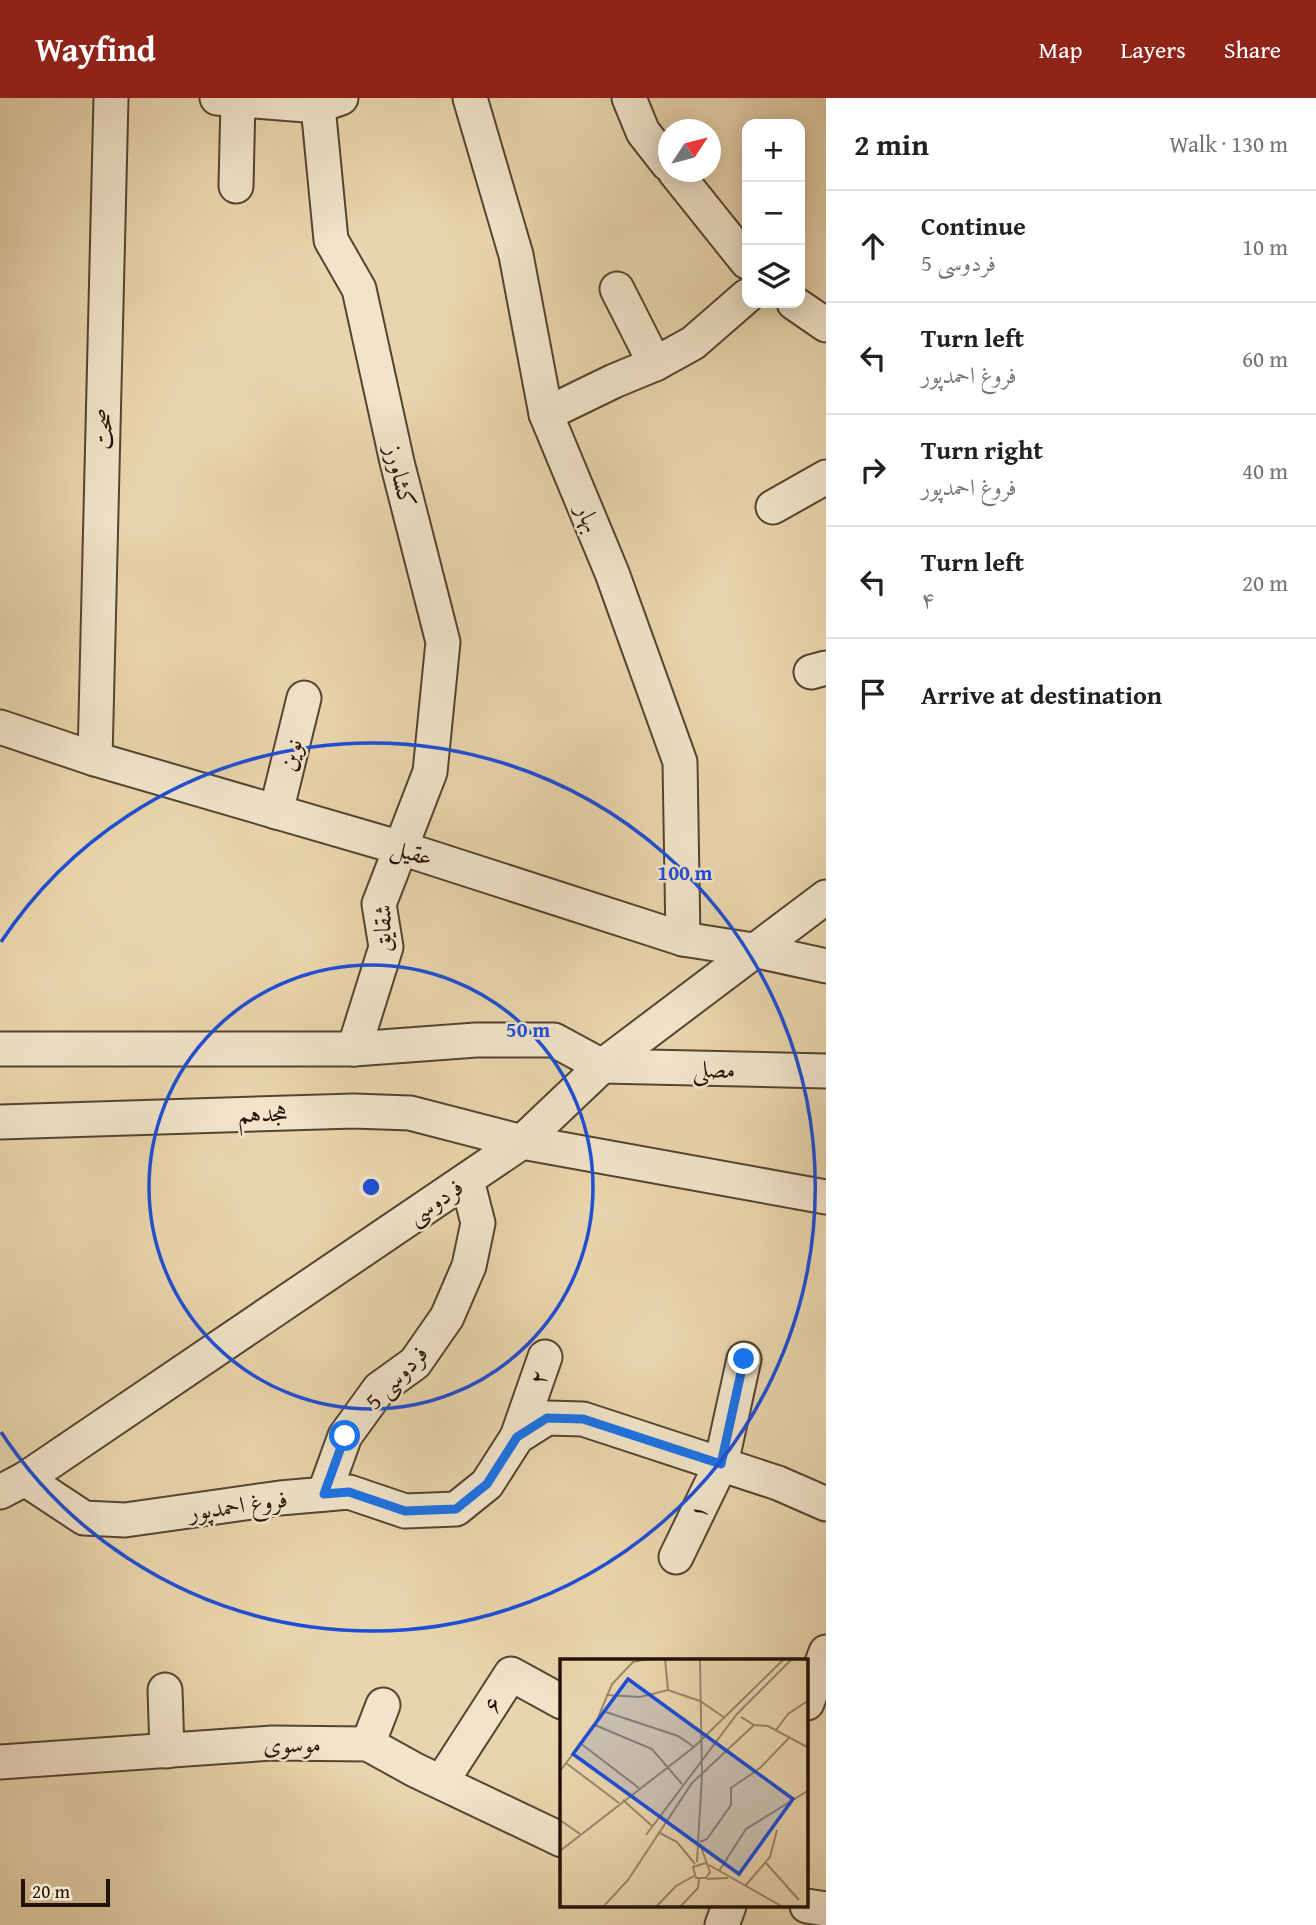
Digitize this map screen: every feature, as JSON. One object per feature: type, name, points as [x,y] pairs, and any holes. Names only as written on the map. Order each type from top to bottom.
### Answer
[{"type":"street","name":"صحت","points":[[95,760],[111,98]]},
{"type":"street","name":"بهار","points":[[470,98],[516,255],[546,414],[612,573],[680,762],[683,939]]},
{"type":"street","points":[[629,98],[643,132],[658,151]]},
{"type":"street","points":[[236,186],[228,99],[330,102]]},
{"type":"street","name":"کشاورز","points":[[330,102],[331,240],[359,289],[397,462],[443,642],[430,772],[401,848]]},
{"type":"street","points":[[683,182],[742,256]]},
{"type":"street","points":[[617,289],[655,364]]},
{"type":"street","points":[[546,414],[655,364],[693,342],[742,300]]},
{"type":"street","points":[[801,308],[826,325]]},
{"type":"street","points":[[773,507],[826,477]]},
{"type":"street","name":"نوین","points":[[276,812],[304,698]]},
{"type":"street","name":"عقیل","points":[[0,727],[95,760],[401,848],[683,939],[753,950],[826,966]]},
{"type":"street","name":"شقایق","points":[[354,1049],[386,947],[379,904],[401,848]]},
{"type":"street","name":"فردوسی","points":[[0,1511],[12,1485],[522,1142],[602,1066],[826,897]]},
{"type":"street","points":[[0,1049],[354,1049],[476,1040],[554,1040],[602,1066]]},
{"type":"street","name":"مصلی","points":[[602,1066],[826,1071]]},
{"type":"street","name":"هجدهم","points":[[0,1122],[354,1111],[410,1113],[522,1142],[826,1197]]},
{"type":"street","name":"5 فردوسی","points":[[324,1494],[345,1436],[379,1389],[415,1363],[447,1317],[469,1266],[478,1223],[467,1180]]},
{"type":"street","name":"۲","points":[[517,1437],[545,1357]]},
{"type":"street","name":"۱","points":[[676,1557],[721,1464],[744,1359]]},
{"type":"street","name":"فروغ احمدپور","points":[[12,1485],[84,1518],[125,1520],[279,1498],[349,1492],[405,1511],[456,1509],[487,1484],[517,1437],[547,1418],[583,1419],[778,1483],[826,1504]]},
{"type":"street","points":[[808,1700],[826,1652]]},
{"type":"street","name":"۶","points":[[442,1782],[511,1674],[560,1701]]},
{"type":"street","points":[[165,1690],[167,1751]]},
{"type":"street","points":[[368,1744],[383,1705]]},
{"type":"street","name":"موسوی","points":[[0,1762],[272,1743],[368,1744],[560,1839]]},
{"type":"street","points":[[808,1906],[826,1909]]},
{"type":"street","points":[[722,1925],[728,1908]]},
{"type":"route","points":[[345,1436],[324,1494],[349,1492],[405,1511],[456,1509],[487,1484],[517,1437],[547,1418],[583,1419],[721,1464],[744,1359]]}]
